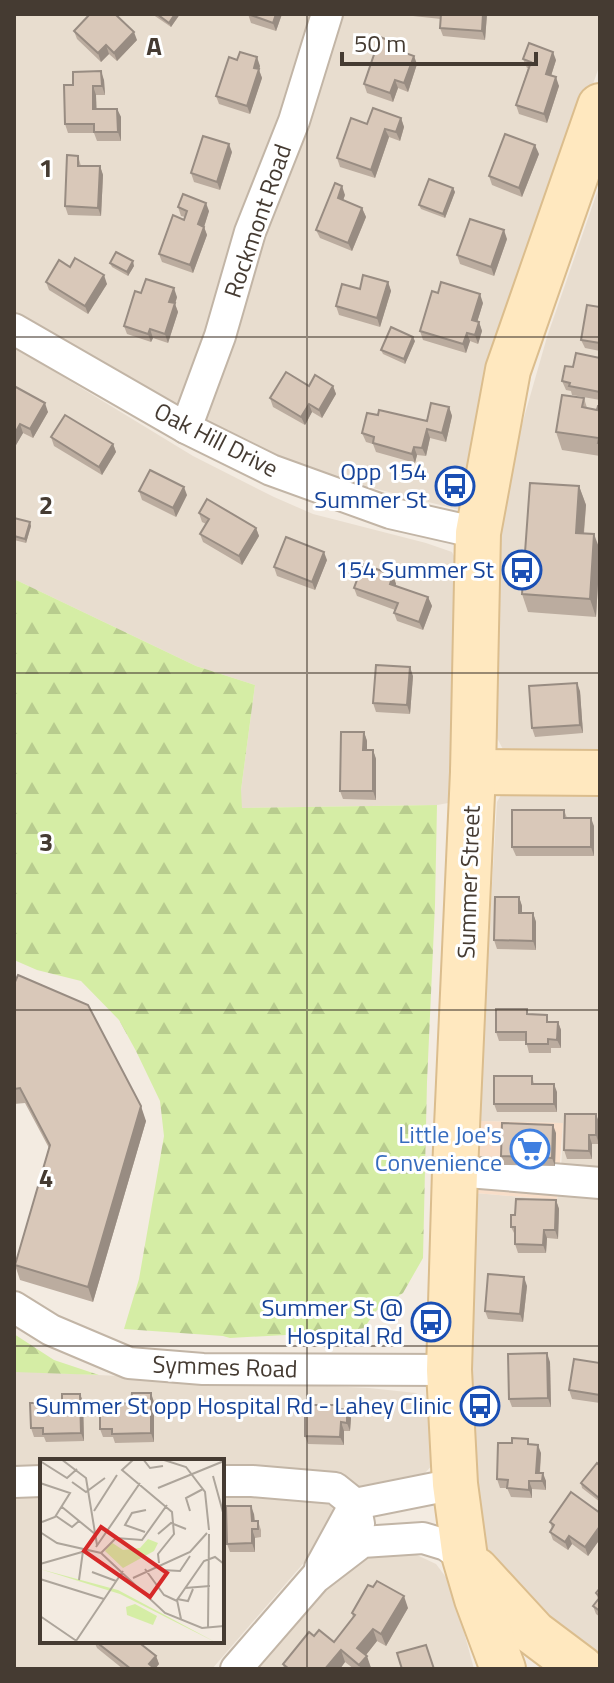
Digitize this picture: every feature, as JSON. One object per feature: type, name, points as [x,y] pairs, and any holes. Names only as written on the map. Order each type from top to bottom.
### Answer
[{"type":"main road","name":"Summer Street","points":[[503,1669],[465,1558],[455,1484],[449,1370],[473,772],[478,533],[508,370],[600,106]]},
{"type":"main road","points":[[473,772],[600,773]]},
{"type":"main road","points":[[465,1558],[534,1633],[582,1669]]},
{"type":"street","name":"Rockmont Road","points":[[186,428],[220,336],[250,232],[294,121],[327,14]]},
{"type":"street","name":"Oak Hill Drive","points":[[14,329],[186,428],[271,470],[390,513],[478,533]]},
{"type":"street","points":[[455,1171],[600,1183]]},
{"type":"street","name":"Symmes Road","points":[[14,1307],[51,1330],[129,1363],[203,1369],[449,1370]]},
{"type":"street","points":[[14,1482],[40,1481]]},
{"type":"street","points":[[224,1481],[335,1488],[355,1504],[362,1542]]},
{"type":"street","points":[[355,1504],[455,1484]]},
{"type":"street","points":[[315,1578],[355,1504]]},
{"type":"street","points":[[236,1669],[315,1578],[362,1542],[423,1538],[446,1545],[465,1558]]},
{"type":"shaded area","points":[[14,14],[600,14],[600,64],[495,365],[460,510],[287,462],[225,430],[145,395],[14,315]]},
{"type":"shaded area","points":[[600,184],[600,758],[507,757],[495,734],[502,517],[515,449],[547,337]]},
{"type":"shaded area","points":[[14,347],[193,456],[274,497],[313,514],[452,552],[459,566],[454,802],[437,805],[241,808],[255,685],[196,666],[14,579]]},
{"type":"shaded area","points":[[600,786],[600,1665],[488,1564],[468,1472],[475,1193],[557,1200],[561,1173],[563,1123],[478,1121],[497,802],[501,795],[516,791]]},
{"type":"shaded area","points":[[478,1121],[563,1123],[557,1200],[475,1193]]},
{"type":"shaded area","points":[[14,1371],[369,1388],[416,1393],[424,1400],[437,1436],[436,1461],[424,1474],[380,1489],[362,1487],[337,1476],[224,1470],[224,1459],[40,1459],[40,1467],[14,1466]]},
{"type":"shaded area","points":[[40,1492],[40,1643],[224,1643],[224,1495],[320,1502],[342,1508],[333,1529],[212,1669],[14,1669],[14,1493]]},
{"type":"shaded area","points":[[402,1548],[436,1564],[451,1584],[474,1669],[254,1669],[327,1585],[355,1560],[383,1550]]},
{"type":"green space","points":[[14,579],[196,666],[255,685],[241,790],[242,808],[437,805],[423,1258],[403,1293],[376,1311],[364,1328],[230,1338],[124,1329],[139,1279],[164,1136],[160,1101],[119,1020],[81,981],[37,970],[14,960]]},
{"type":"green space","points":[[14,1334],[54,1360],[99,1375],[14,1372]]},
{"type":"building","points":[[90,14],[115,14],[134,32],[114,53],[106,45],[98,53],[74,31]]},
{"type":"building","points":[[157,14],[175,14],[169,23]]},
{"type":"building","points":[[248,14],[276,14],[273,23]]},
{"type":"building","points":[[441,14],[483,14],[482,31],[440,28]]},
{"type":"building","points":[[380,37],[396,43],[394,49],[414,56],[404,83],[395,80],[390,93],[364,84]]},
{"type":"building","points":[[529,43],[553,52],[546,74],[556,77],[544,114],[516,105],[531,62],[523,59]]},
{"type":"building","points":[[240,52],[257,57],[254,68],[259,69],[247,106],[216,96],[229,57],[237,60]]},
{"type":"building","points":[[101,71],[102,86],[93,86],[93,109],[117,109],[118,132],[94,132],[94,124],[65,124],[64,85],[73,85],[73,72]]},
{"type":"building","points":[[373,108],[401,118],[396,132],[385,129],[371,170],[337,158],[351,118],[367,124]]},
{"type":"building","points":[[505,134],[535,145],[519,188],[489,176]]},
{"type":"building","points":[[203,136],[229,144],[217,182],[191,173]]},
{"type":"building","points":[[67,155],[78,156],[78,166],[100,166],[98,208],[65,206]]},
{"type":"building","points":[[429,179],[453,188],[443,214],[419,205]]},
{"type":"building","points":[[335,183],[342,186],[338,198],[362,208],[348,243],[316,230]]},
{"type":"building","points":[[183,194],[206,203],[198,224],[204,227],[190,265],[159,254],[173,215],[184,220],[187,211],[178,207]]},
{"type":"building","points":[[470,219],[504,230],[491,267],[457,255]]},
{"type":"building","points":[[116,252],[133,261],[127,272],[110,263]]},
{"type":"building","points":[[75,258],[104,275],[85,306],[46,282],[59,260],[70,267]]},
{"type":"building","points":[[363,275],[388,282],[377,318],[336,306],[342,284],[360,289]]},
{"type":"building","points":[[146,279],[174,288],[169,302],[175,303],[165,334],[150,329],[148,334],[124,326],[135,291],[141,293]]},
{"type":"building","points":[[441,282],[480,294],[472,320],[479,322],[475,335],[467,333],[463,344],[420,331],[432,291],[438,293]]},
{"type":"building","points":[[587,305],[600,307],[600,343],[581,340]]},
{"type":"building","points":[[391,327],[413,337],[404,359],[381,350]]},
{"type":"building","points":[[576,353],[600,358],[600,392],[569,386],[570,383],[562,381],[565,366],[573,367]]},
{"type":"building","points":[[286,372],[309,386],[315,375],[333,386],[319,410],[309,404],[301,417],[270,398]]},
{"type":"building","points":[[14,386],[45,403],[30,429],[20,424],[14,435]]},
{"type":"building","points":[[562,395],[584,398],[582,407],[597,410],[600,406],[600,443],[599,438],[556,432]]},
{"type":"building","points":[[431,403],[449,407],[442,433],[427,429],[422,448],[414,447],[412,454],[373,443],[374,437],[362,433],[367,413],[378,415],[379,410],[427,421]]},
{"type":"building","points":[[65,415],[113,444],[99,467],[51,437]]},
{"type":"building","points":[[150,470],[184,487],[173,508],[139,491]]},
{"type":"building","points":[[530,483],[579,486],[576,533],[594,534],[590,599],[522,594]]},
{"type":"building","points":[[207,499],[256,528],[239,556],[200,534],[209,519],[199,513]]},
{"type":"building","points":[[14,518],[30,522],[25,539],[14,536]]},
{"type":"building","points":[[286,537],[324,552],[312,582],[274,567]]},
{"type":"building","points":[[363,564],[393,575],[390,584],[428,597],[419,622],[394,613],[398,603],[354,588]]},
{"type":"building","points":[[376,665],[410,667],[407,705],[373,703]]},
{"type":"building","points":[[577,683],[580,725],[532,728],[529,686]]},
{"type":"building","points":[[341,732],[364,732],[363,750],[373,750],[373,791],[340,791]]},
{"type":"building","points":[[512,810],[564,810],[564,818],[591,818],[591,847],[512,847]]},
{"type":"building","points":[[495,897],[519,897],[519,913],[533,913],[533,941],[494,940]]},
{"type":"building","points":[[18,975],[88,1005],[141,1106],[88,1287],[15,1265],[50,1145],[20,1088],[14,1089],[14,984]]},
{"type":"building","points":[[496,1009],[527,1009],[527,1014],[547,1015],[547,1022],[558,1022],[557,1040],[548,1039],[548,1044],[526,1044],[526,1032],[496,1032]]},
{"type":"building","points":[[494,1076],[532,1076],[532,1084],[554,1084],[554,1104],[494,1104]]},
{"type":"building","points":[[565,1114],[596,1114],[596,1135],[589,1135],[589,1151],[564,1150]]},
{"type":"building","name":"Little Joe's Convenience","points":[[502,1123],[553,1125],[552,1158],[501,1156]]},
{"type":"building","points":[[516,1199],[556,1200],[555,1230],[544,1230],[543,1245],[515,1244],[511,1215],[515,1215]]},
{"type":"building","points":[[488,1274],[524,1277],[520,1314],[485,1311]]},
{"type":"building","points":[[547,1353],[548,1398],[509,1399],[508,1354]]},
{"type":"building","points":[[574,1359],[600,1363],[600,1395],[569,1390]]},
{"type":"building","points":[[132,1393],[151,1393],[151,1433],[112,1434],[112,1429],[100,1429],[100,1404],[131,1403]]},
{"type":"building","points":[[62,1394],[80,1394],[81,1433],[43,1434],[43,1428],[31,1428],[30,1403],[62,1403]]},
{"type":"building","points":[[305,1405],[339,1405],[339,1409],[347,1410],[347,1423],[341,1422],[340,1437],[305,1436]]},
{"type":"building","points":[[512,1438],[528,1439],[528,1444],[538,1445],[536,1473],[543,1473],[542,1481],[529,1481],[529,1490],[507,1488],[508,1480],[497,1479],[498,1443],[512,1443]]},
{"type":"building","points":[[597,1463],[600,1466],[599,1498],[581,1483]]},
{"type":"building","points":[[571,1492],[600,1513],[600,1526],[585,1547],[569,1536],[565,1542],[550,1532],[554,1525],[550,1522]]},
{"type":"building","points":[[226,1506],[251,1506],[252,1521],[258,1521],[258,1529],[252,1529],[252,1543],[227,1544]]},
{"type":"building","points":[[377,1581],[404,1596],[381,1634],[373,1629],[357,1648],[367,1656],[359,1665],[341,1650],[325,1669],[289,1669],[283,1664],[309,1632],[314,1636],[319,1630],[334,1642],[355,1615],[352,1613],[368,1585],[373,1587]]},
{"type":"building","points":[[600,1597],[600,1611],[593,1606]]},
{"type":"building","points":[[98,1643],[140,1643],[156,1656],[149,1664],[155,1669],[131,1669]]},
{"type":"building","points":[[426,1645],[434,1669],[402,1669],[397,1653]]},
{"type":"place","name":"Opp 154 Summer St","points":[[455,486]]},
{"type":"place","name":"154 Summer St","points":[[522,570]]},
{"type":"place","name":"Little Joe's Convenience","points":[[530,1149]]},
{"type":"place","name":"Summer St @ Hospital Rd","points":[[431,1322]]},
{"type":"place","name":"Summer St opp Hospital Rd - Lahey Clinic","points":[[480,1406]]}]
